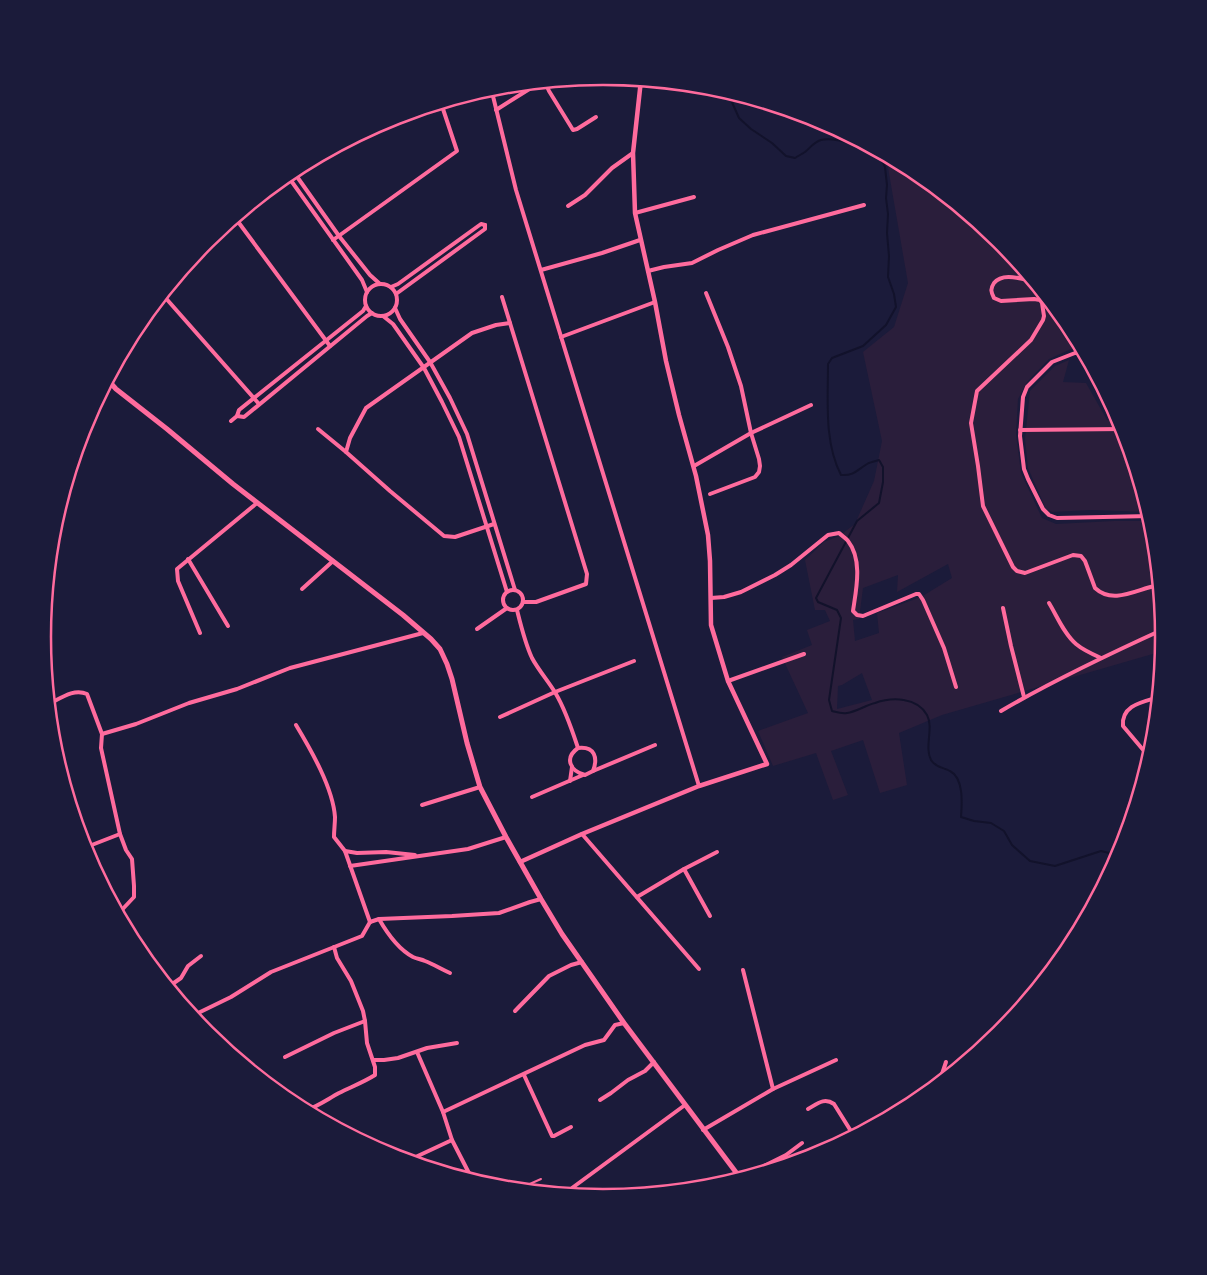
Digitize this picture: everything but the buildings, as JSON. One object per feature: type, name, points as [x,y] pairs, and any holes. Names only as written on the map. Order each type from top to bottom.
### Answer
[{"type":"main road","points":[[113,384],[257,503],[403,615],[440,649],[452,679],[466,743],[480,786],[520,862],[562,934],[624,1023],[736,1173]]},
{"type":"street","points":[[520,862],[582,834],[699,786],[767,764],[728,681],[711,625],[708,535],[694,466],[666,361],[635,213],[633,154],[640,86]]},
{"type":"street","points":[[548,88],[573,130],[596,116]]},
{"type":"street","points":[[496,110],[526,91]]},
{"type":"street","points":[[493,97],[516,190],[699,786]]},
{"type":"street","points":[[333,240],[457,151],[443,110]]},
{"type":"street","points":[[568,206],[585,195],[612,168],[633,154]]},
{"type":"street","points":[[298,178],[339,236],[370,275],[380,284],[391,287],[398,284],[481,224],[485,225],[485,229],[396,294]]},
{"type":"street","points":[[292,182],[362,280],[367,292]]},
{"type":"street","points":[[635,213],[694,197]]},
{"type":"street","points":[[648,271],[692,263],[753,235],[864,205]]},
{"type":"street","points":[[238,223],[330,346]]},
{"type":"street","points":[[541,270],[640,240]]},
{"type":"street","points":[[1024,279],[1006,276],[998,279],[993,284],[991,291],[994,298],[1001,301],[1034,298],[1040,300],[1044,316],[1031,340],[978,391],[971,423],[983,506],[1013,567],[1017,571],[1026,573],[1073,555],[1081,556],[1085,561],[1094,588],[1098,592],[1117,597],[1153,586]]},
{"type":"street","points":[[380,284],[372,286],[367,292],[365,298],[366,306],[372,314],[378,316],[390,314],[396,308]]},
{"type":"street","points":[[383,316],[393,324],[424,368],[459,437],[507,592],[504,601],[507,608],[517,610],[523,602],[522,595],[515,590],[467,434],[430,362],[400,319],[396,308],[396,294],[391,287]]},
{"type":"street","points":[[706,293],[734,362],[751,433],[760,459],[759,472],[755,477],[710,494]]},
{"type":"street","points":[[502,297],[587,574],[586,584],[536,602],[523,602]]},
{"type":"street","points":[[166,300],[259,404]]},
{"type":"street","points":[[562,337],[655,302]]},
{"type":"street","points":[[231,421],[237,416],[239,410],[363,311],[366,306]]},
{"type":"street","points":[[237,416],[244,417],[366,316],[372,314]]},
{"type":"street","points":[[346,452],[350,438],[366,408],[472,333],[496,325],[510,323]]},
{"type":"street","points":[[1077,353],[1052,362],[1027,387],[1023,397],[1020,430],[1024,468],[1028,479],[1043,508],[1049,515],[1057,518],[1142,516]]},
{"type":"street","points":[[694,466],[751,433],[811,405]]},
{"type":"street","points":[[1020,430],[1115,428]]},
{"type":"street","points":[[318,429],[444,536],[455,537],[494,524]]},
{"type":"street","points":[[200,633],[178,581],[177,569],[257,503]]},
{"type":"street","points":[[711,598],[741,592],[775,575],[791,565],[828,535],[839,533],[848,540],[854,551],[857,567],[854,611],[857,615],[863,616],[919,594],[944,648],[956,687]]},
{"type":"street","points":[[188,560],[228,626]]},
{"type":"street","points":[[302,589],[333,561]]},
{"type":"street","points":[[507,592],[515,590]]},
{"type":"street","points":[[1049,602],[1066,633],[1074,642],[1101,658]]},
{"type":"street","points":[[477,629],[507,608]]},
{"type":"street","points":[[1003,608],[1024,697]]},
{"type":"street","points":[[517,610],[524,637],[533,659],[555,692],[572,729],[578,748]]},
{"type":"street","points":[[102,734],[136,724],[189,703],[237,688],[290,668],[423,633]]},
{"type":"street","points":[[1002,711],[1024,697],[1156,633]]},
{"type":"street","points":[[728,681],[804,654]]},
{"type":"street","points":[[500,717],[555,692],[634,661]]},
{"type":"street","points":[[55,701],[74,692],[88,694],[102,734],[101,748],[120,834],[126,850],[132,859],[134,898],[122,909]]},
{"type":"street","points":[[1144,751],[1123,726],[1122,719],[1131,707],[1152,699]]},
{"type":"street","points":[[296,725],[308,746],[331,797],[335,816],[334,837],[345,851],[370,922]]},
{"type":"street","points":[[532,797],[655,745]]},
{"type":"street","points":[[584,775],[577,772],[570,762],[571,756],[578,748],[590,749],[594,753],[596,764],[593,771]]},
{"type":"street","points":[[596,758],[606,766]]},
{"type":"street","points":[[570,781],[572,767]]},
{"type":"street","points":[[422,805],[480,786]]},
{"type":"street","points":[[92,845],[120,834]]},
{"type":"street","points":[[582,834],[699,969]]},
{"type":"street","points":[[350,866],[468,849],[506,837]]},
{"type":"street","points":[[345,851],[386,852],[419,856]]},
{"type":"street","points":[[637,897],[684,868],[718,852]]},
{"type":"street","points":[[684,868],[710,916]]},
{"type":"street","points":[[198,1013],[271,972],[362,936],[370,922],[379,919],[499,912],[541,899]]},
{"type":"street","points":[[379,919],[400,947],[414,957],[450,973]]},
{"type":"street","points":[[313,1107],[375,1075],[374,1060],[367,1043],[363,1011],[351,981],[337,958],[334,948]]},
{"type":"street","points":[[173,984],[182,978],[188,966],[201,956]]},
{"type":"street","points":[[515,1011],[549,976],[582,962]]},
{"type":"street","points":[[743,970],[773,1089]]},
{"type":"street","points":[[285,1057],[334,1033],[365,1021]]},
{"type":"street","points":[[443,1112],[585,1045],[604,1040],[615,1025],[624,1023]]},
{"type":"street","points":[[374,1060],[398,1058],[427,1048],[457,1043]]},
{"type":"street","points":[[417,1052],[443,1112],[452,1140],[469,1173]]},
{"type":"street","points":[[703,1130],[773,1089],[836,1060]]},
{"type":"street","points":[[600,1100],[628,1080],[645,1071],[654,1062]]},
{"type":"street","points":[[942,1074],[946,1062]]},
{"type":"street","points":[[524,1075],[552,1136],[571,1127]]},
{"type":"street","points":[[808,1109],[824,1100],[834,1104],[851,1131]]},
{"type":"street","points":[[572,1188],[685,1105]]},
{"type":"street","points":[[418,1157],[452,1140]]},
{"type":"street","points":[[767,1165],[802,1143]]},
{"type":"lane","points":[[528,1185],[541,1179]]},
{"type":"shaded area","points":[[887,164],[940,199],[994,247],[1042,301],[1074,349],[1049,359],[1027,382],[1018,399],[1016,434],[1021,473],[1042,518],[1056,524],[1143,521],[1155,601],[1156,653],[942,715],[899,733],[907,785],[880,793],[863,740],[831,751],[848,795],[833,800],[816,753],[773,766],[758,731],[808,713],[782,657],[812,645],[807,630],[830,621],[825,610],[815,610],[805,560],[824,542],[839,536],[855,524],[874,481],[882,441],[863,352],[894,327],[908,283]],"holes":[[[948,564],[952,578],[921,597],[877,613],[879,633],[855,641],[853,620],[859,619],[863,588],[898,575],[897,592]],[[862,673],[872,700],[837,709],[838,686]]]},
{"type":"shaded area","points":[[1069,360],[1063,382],[1086,383],[1107,420],[1111,420],[1126,460],[1141,512],[1091,510],[1052,512],[1046,509],[1028,468],[1025,439],[1030,391],[1055,366]]},
{"type":"waterway","points":[[731,101],[739,118],[786,156],[795,158],[814,143],[821,140],[827,139],[851,144]]},
{"type":"waterway","points":[[882,160],[885,167],[887,185],[888,277],[896,307],[886,325],[863,346],[832,358],[828,364],[829,435],[841,475],[852,474],[868,463],[879,460],[883,467],[883,482],[879,503],[857,521],[816,598],[818,602],[837,610],[841,618],[829,700],[832,711],[850,712],[882,701],[896,699],[917,705],[923,709],[929,720],[928,749],[931,760],[937,766],[955,774],[958,779],[961,792],[961,817],[991,823],[1004,831],[1012,845],[1030,861],[1055,866],[1101,851],[1111,855]]}]
